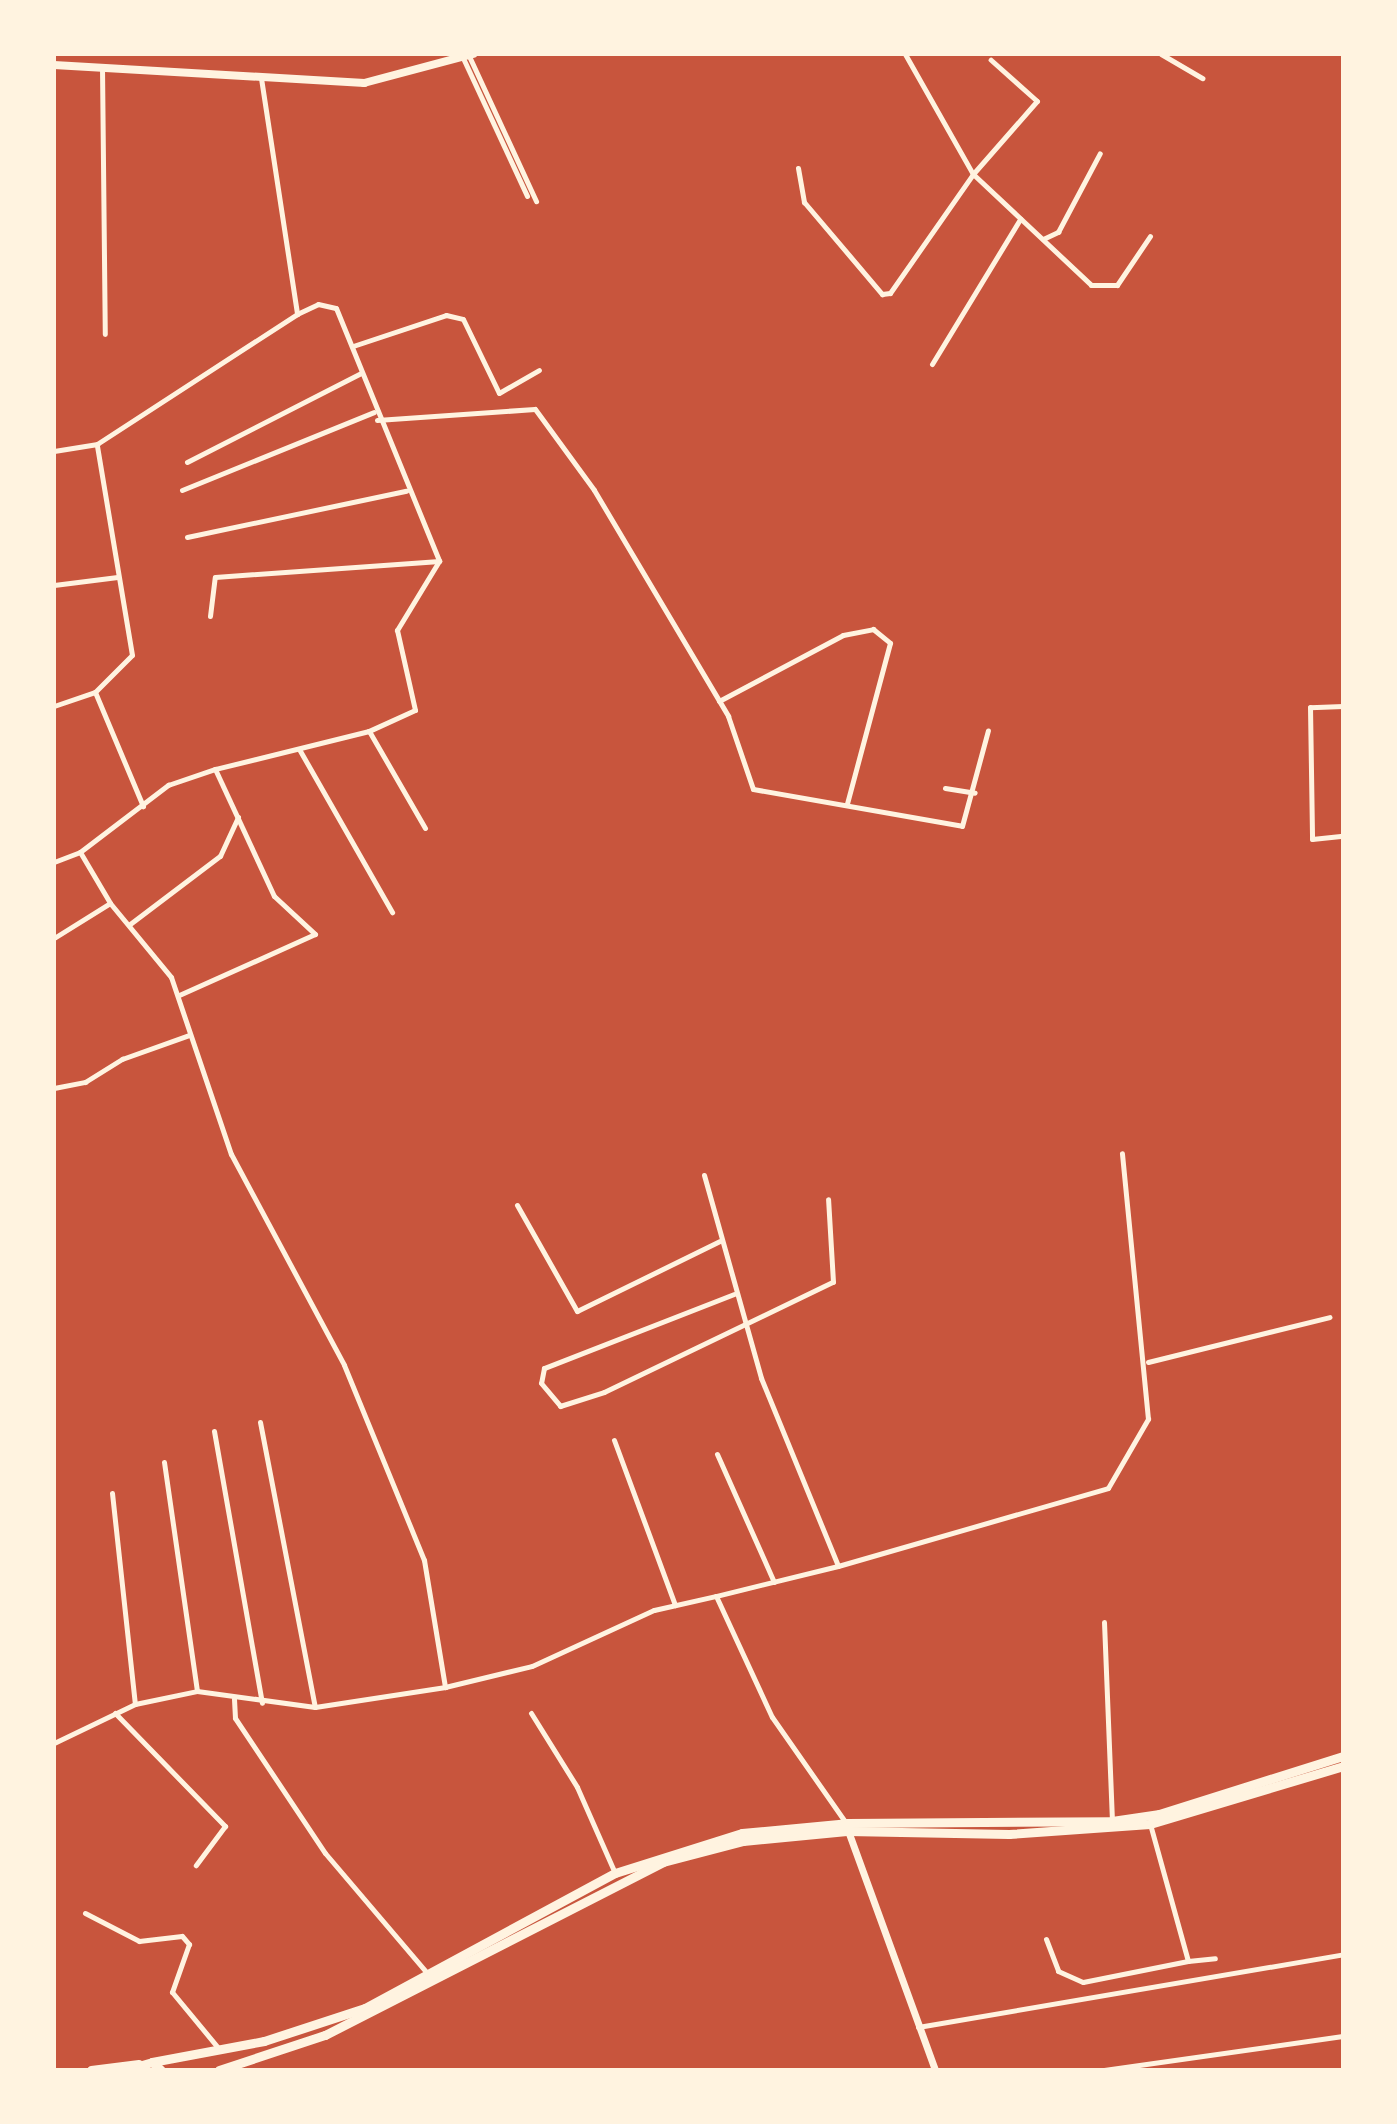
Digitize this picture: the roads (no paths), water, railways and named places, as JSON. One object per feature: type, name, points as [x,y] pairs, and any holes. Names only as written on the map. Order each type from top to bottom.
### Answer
[{"type":"highway","points":[[219,2070],[325,2035],[615,1873],[742,1833],[847,1827],[1112,1821],[1159,1814],[1343,1756]]},
{"type":"highway","points":[[91,2070],[136,2067],[220,2050],[365,2008],[663,1862],[743,1841],[847,1827],[1009,1834],[1150,1824],[1343,1766]]},
{"type":"highway","points":[[152,2062],[161,2070]]},
{"type":"main road","points":[[58,65],[364,83],[468,56]]},
{"type":"street","points":[[58,65],[59,54]]},
{"type":"street","points":[[905,54],[973,174],[1103,290],[1117,285],[1150,236]]},
{"type":"street","points":[[1161,54],[1202,78]]},
{"type":"street","points":[[468,56],[527,196]]},
{"type":"street","points":[[468,56],[536,201]]},
{"type":"street","points":[[798,168],[804,202],[882,294],[900,284],[973,174],[1037,101],[991,60]]},
{"type":"street","points":[[102,67],[105,334]]},
{"type":"street","points":[[261,77],[297,314]]},
{"type":"street","points":[[1043,239],[1058,232],[1100,153]]},
{"type":"street","points":[[932,364],[1020,219]]},
{"type":"street","points":[[54,451],[97,444],[297,314],[318,304],[336,308],[353,346],[377,420],[439,561]]},
{"type":"street","points":[[353,346],[446,315],[463,319],[499,393],[539,370]]},
{"type":"street","points":[[187,462],[361,373]]},
{"type":"street","points":[[377,420],[535,409],[594,490],[719,701],[753,789],[847,804],[954,827],[968,818],[988,730]]},
{"type":"street","points":[[182,490],[374,412]]},
{"type":"street","points":[[54,706],[95,692],[132,655],[97,444]]},
{"type":"street","points":[[187,537],[406,491]]},
{"type":"street","points":[[210,616],[215,577],[439,561]]},
{"type":"street","points":[[54,862],[80,852],[168,785],[215,769],[369,731],[415,710],[397,630],[439,561]]},
{"type":"street","points":[[54,585],[118,577]]},
{"type":"street","points":[[719,701],[843,635],[873,629],[890,643],[847,804]]},
{"type":"street","points":[[95,692],[143,807]]},
{"type":"street","points":[[1343,706],[1310,707],[1312,839],[1343,836]]},
{"type":"street","points":[[369,731],[425,828]]},
{"type":"street","points":[[299,749],[392,912]]},
{"type":"street","points":[[179,995],[315,934],[274,896],[215,769]]},
{"type":"street","points":[[945,788],[975,793]]},
{"type":"street","points":[[130,924],[220,856],[238,816]]},
{"type":"street","points":[[80,852],[110,903],[130,924],[179,995],[189,1035],[231,1154],[344,1365],[424,1560],[445,1687]]},
{"type":"street","points":[[54,938],[110,903]]},
{"type":"street","points":[[54,1088],[85,1082],[122,1059],[189,1035]]},
{"type":"street","points":[[54,1743],[135,1704],[197,1691],[262,1703],[315,1707],[445,1687],[532,1666],[675,1605],[838,1566],[1108,1488],[1148,1419],[1148,1362],[1122,1153]]},
{"type":"street","points":[[704,1175],[743,1328],[838,1566]]},
{"type":"street","points":[[734,1294],[544,1368],[541,1383],[560,1406],[743,1328],[833,1282],[828,1199]]},
{"type":"street","points":[[517,1205],[577,1311],[720,1241]]},
{"type":"street","points":[[1148,1362],[1330,1317]]},
{"type":"street","points":[[260,1422],[315,1707]]},
{"type":"street","points":[[214,1431],[262,1703]]},
{"type":"street","points":[[614,1440],[675,1605]]},
{"type":"street","points":[[717,1454],[774,1582]]},
{"type":"street","points":[[164,1462],[197,1691]]},
{"type":"street","points":[[112,1493],[135,1704]]},
{"type":"street","points":[[716,1596],[772,1717],[847,1827],[935,2070]]},
{"type":"street","points":[[1104,1622],[1112,1821]]},
{"type":"street","points":[[234,1699],[235,1718],[325,1853],[431,1977]]},
{"type":"street","points":[[115,1713],[225,1826],[196,1865]]},
{"type":"street","points":[[531,1713],[577,1787],[615,1873]]},
{"type":"street","points":[[1150,1824],[1188,1961]]},
{"type":"street","points":[[85,1913],[139,1941],[182,1936],[189,1944],[172,1992],[220,2050]]},
{"type":"street","points":[[1046,1939],[1058,1971],[1083,1982],[1215,1958]]},
{"type":"street","points":[[917,2027],[1343,1954]]},
{"type":"street","points":[[1104,2070],[1343,2036]]}]
